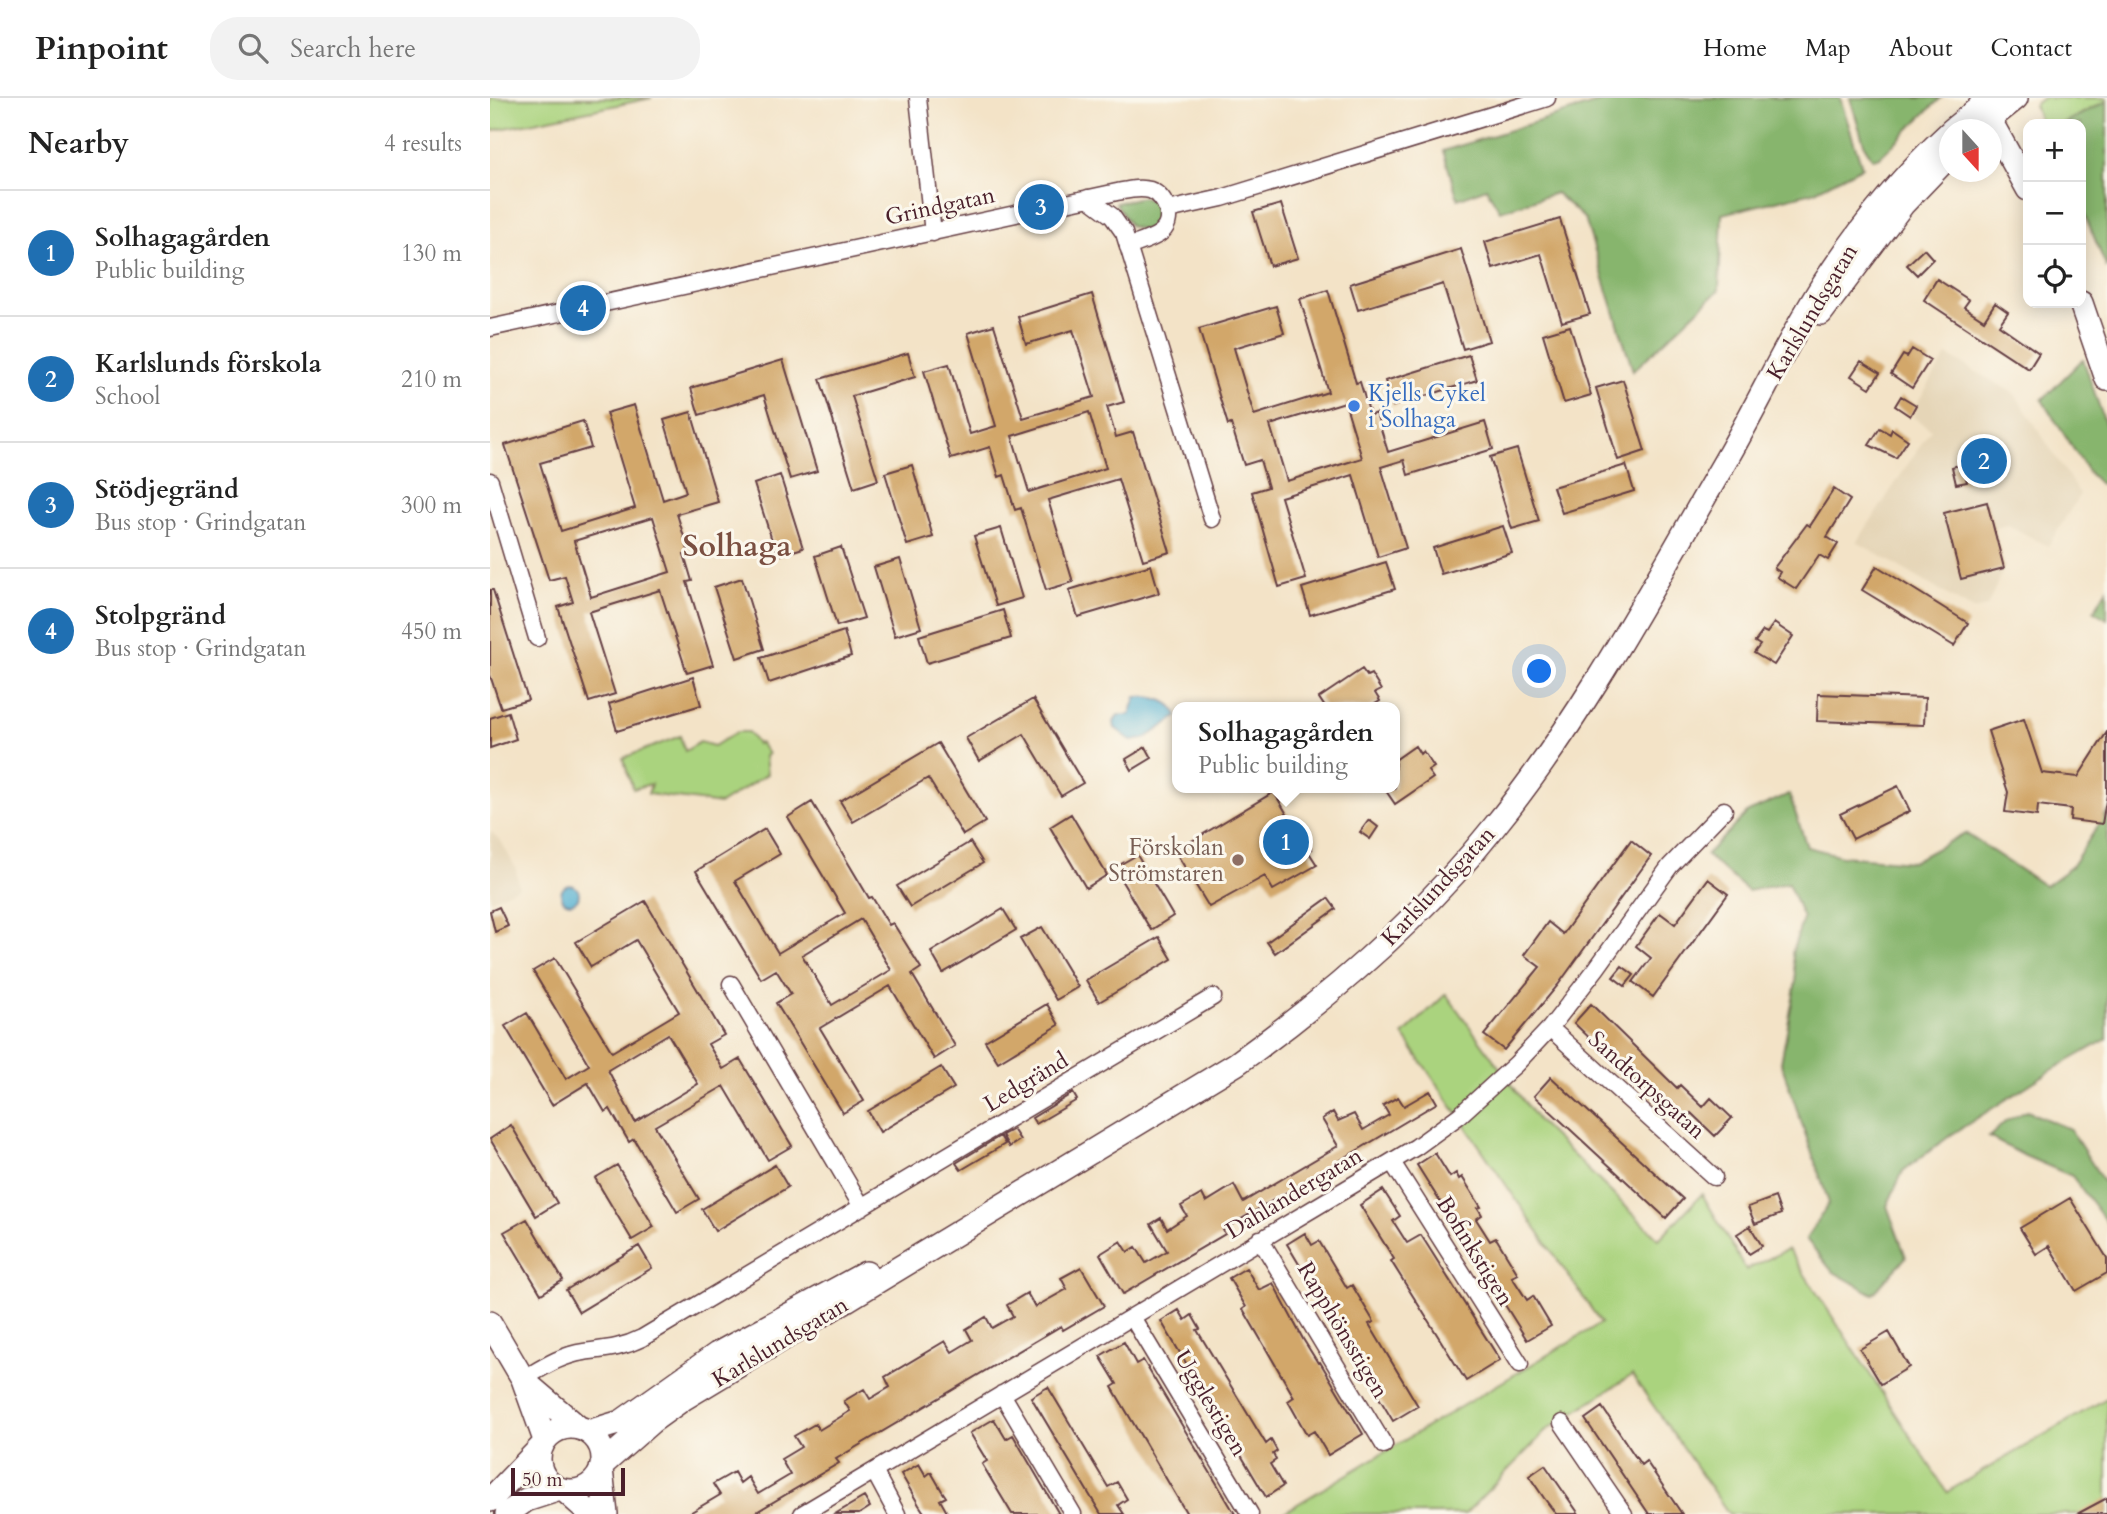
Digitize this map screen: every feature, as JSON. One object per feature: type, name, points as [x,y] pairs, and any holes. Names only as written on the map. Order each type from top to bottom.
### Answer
[{"type":"main road","name":"Karlslundsgatan","points":[[1983,110],[2016,98]]},
{"type":"main road","points":[[1983,110],[2024,182]]},
{"type":"main road","name":"Karlslundsgatan","points":[[602,1467],[650,1422],[683,1399],[1236,1064],[1291,1024],[1349,976],[1417,913],[1492,830],[1543,764],[1602,673],[1846,250],[1893,191],[1939,143]]},
{"type":"main road","name":"Karlslundsgatan","points":[[1761,399],[1903,204],[1939,167]]},
{"type":"main road","points":[[2083,308],[2107,379]]},
{"type":"main road","name":"Karlslundsgatan","points":[[583,1430],[621,1422],[718,1354],[754,1333],[964,1227]]},
{"type":"main road","points":[[490,1324],[523,1380],[543,1443],[539,1459],[541,1472],[549,1482],[591,1514]]},
{"type":"main road","points":[[523,1380],[600,1446],[606,1514]]},
{"type":"main road","points":[[490,1500],[556,1431],[583,1430]]},
{"type":"main road","points":[[506,1514],[526,1500],[562,1490],[585,1488],[602,1467]]},
{"type":"street","points":[[918,98],[933,233]]},
{"type":"street","points":[[1128,247],[1159,234],[1165,228],[1168,210],[1222,198],[1547,98]]},
{"type":"street","name":"Grindgatan","points":[[490,328],[1139,189],[1152,191],[1163,199],[1168,210]]},
{"type":"street","points":[[1088,198],[1117,222],[1128,247],[1212,519]]},
{"type":"street","points":[[490,481],[537,638]]},
{"type":"street","name":"Dahlandergatan","points":[[802,1514],[1392,1162],[1460,1115],[1549,1028],[1670,866],[1724,810]]},
{"type":"street","points":[[731,984],[862,1207]]},
{"type":"street","name":"Ledgränd","points":[[523,1380],[556,1360],[583,1352],[618,1349],[642,1338],[1213,997]]},
{"type":"street","name":"Sandtorpsgatan","points":[[1549,1028],[1714,1177]]},
{"type":"street","name":"Bofinkstigen","points":[[1392,1162],[1520,1364]]},
{"type":"street","name":"Rapphönsstigen","points":[[1260,1239],[1384,1445]]},
{"type":"street","name":"Ugglestigen","points":[[1132,1317],[1250,1514]]},
{"type":"street","points":[[1002,1394],[1073,1514]]},
{"type":"street","points":[[1562,1423],[1624,1514]]},
{"type":"street","points":[[874,1471],[897,1514]]},
{"type":"shaded area","points":[[1947,355],[2015,394],[2080,494],[2048,546],[2008,525],[1994,528],[2004,568],[1987,607],[1973,610],[1857,542],[1931,429],[1913,417],[1917,403]]},
{"type":"shaded area","points":[[490,831],[501,841],[516,869],[519,887],[490,900]]},
{"type":"green space","points":[[490,98],[652,98],[490,131]]},
{"type":"green space","points":[[1613,98],[1840,98],[1862,167],[1813,192],[1722,214],[1719,290],[1633,371],[1585,219],[1556,193],[1500,211],[1486,188],[1458,199],[1443,151]]},
{"type":"green space","points":[[1850,98],[1941,98],[1880,157],[1873,159],[1865,147]]},
{"type":"green space","points":[[2043,98],[2107,98],[2107,101],[2072,119],[2039,119],[2034,105]]},
{"type":"green space","points":[[2107,101],[2107,269],[2086,217],[2086,119],[2072,119]]},
{"type":"green space","points":[[1142,197],[1155,202],[1160,213],[1155,226],[1143,230],[1130,226],[1116,203]]},
{"type":"green space","points":[[2083,359],[2107,429],[2107,482],[2100,484],[2089,473],[2042,400]]},
{"type":"green space","points":[[2107,589],[2107,619],[2094,611]]},
{"type":"green space","points":[[737,732],[748,732],[768,754],[765,756],[767,774],[720,804],[648,794],[651,784],[633,789],[623,758],[680,736],[685,751],[700,742],[714,746]]},
{"type":"green space","points":[[1789,794],[1807,847],[1842,856],[1912,862],[1965,833],[2045,886],[2071,867],[2107,812],[2107,1039],[2052,1070],[1951,1135],[1903,1171],[1887,1206],[1906,1257],[1873,1294],[1832,1271],[1806,1239],[1829,1203],[1781,1063],[1796,981],[1792,953],[1803,918],[1788,883],[1748,891],[1706,855],[1748,812]]},
{"type":"green space","points":[[1446,994],[1539,1122],[1659,1239],[1702,1194],[1746,1270],[1788,1249],[1947,1492],[2107,1398],[2107,1514],[1729,1514],[1632,1375],[1548,1429],[1465,1514],[1281,1514],[1601,1323],[1403,1035]]},
{"type":"green space","points":[[2027,1111],[2070,1129],[2107,1187],[2107,1223],[2072,1176],[1989,1137],[2006,1121]]},
{"type":"water","points":[[1136,697],[1155,698],[1172,707],[1172,720],[1144,739],[1132,741],[1115,728],[1114,722],[1118,715],[1130,715]]},
{"type":"water","points":[[570,885],[576,888],[579,894],[576,900],[570,903],[564,900],[561,894],[564,888]]},
{"type":"building","points":[[1281,204],[1298,258],[1270,266],[1253,212]]},
{"type":"building","points":[[1560,219],[1590,314],[1562,322],[1541,254],[1493,269],[1485,242]]},
{"type":"building","points":[[1461,249],[1489,341],[1463,349],[1443,284],[1358,310],[1350,284]]},
{"type":"building","points":[[1924,249],[1933,259],[1917,275],[1907,265]]},
{"type":"building","points":[[1937,279],[1969,300],[1964,307],[1984,320],[1995,303],[2008,312],[1999,325],[2039,353],[2029,369],[1924,300]]},
{"type":"building","points":[[1328,290],[1356,383],[1360,382],[1370,415],[1376,413],[1388,452],[1485,422],[1493,449],[1408,475],[1404,460],[1381,467],[1406,548],[1378,557],[1353,475],[1281,497],[1306,579],[1279,587],[1252,492],[1268,487],[1260,460],[1244,465],[1231,424],[1228,425],[1199,329],[1276,306],[1284,333],[1234,348],[1254,415],[1328,392],[1300,299]],"holes":[[[1345,402],[1362,458],[1287,481],[1270,425]]]},
{"type":"building","points":[[1092,294],[1124,402],[1107,407],[1116,437],[1133,432],[1170,552],[1143,560],[1118,479],[1048,500],[1073,582],[1046,590],[1021,508],[1015,510],[1004,475],[999,477],[990,447],[951,459],[924,371],[949,364],[970,434],[996,426],[968,333],[994,325],[1023,418],[1094,397],[1073,330],[1026,344],[1018,317]],"holes":[[[1089,412],[1106,468],[1029,492],[1012,436]]]},
{"type":"building","points":[[1570,326],[1591,395],[1564,403],[1543,334]]},
{"type":"building","points":[[1912,349],[1930,360],[1912,388],[1891,374],[1903,355],[1907,357]]},
{"type":"building","points":[[908,353],[915,377],[852,396],[878,480],[854,488],[820,379]]},
{"type":"building","points":[[1469,355],[1477,380],[1393,406],[1385,381]]},
{"type":"building","points":[[783,360],[817,471],[790,479],[764,395],[699,415],[691,388]]},
{"type":"building","points":[[1861,361],[1880,373],[1870,388],[1851,376]]},
{"type":"building","points":[[1623,380],[1645,451],[1618,460],[1596,388]]},
{"type":"building","points":[[1901,396],[1916,405],[1910,416],[1895,406]]},
{"type":"building","points":[[634,405],[663,500],[686,492],[664,420],[691,412],[718,502],[677,514],[689,553],[684,554],[692,581],[687,582],[713,665],[687,673],[660,590],[589,612],[615,694],[589,702],[558,607],[573,602],[565,576],[549,580],[505,445],[583,421],[591,448],[540,463],[561,531],[635,508],[606,413]],"holes":[[[653,517],[670,572],[591,597],[574,541]]]},
{"type":"building","points":[[1880,428],[1890,434],[1892,429],[1908,440],[1896,458],[1869,445]]},
{"type":"building","points":[[1517,449],[1539,521],[1512,529],[1490,457]]},
{"type":"building","points":[[1963,464],[1967,482],[1956,484],[1952,467]]},
{"type":"building","points":[[912,465],[933,537],[907,545],[885,473]]},
{"type":"building","points":[[1626,465],[1634,491],[1562,513],[1553,487]]},
{"type":"building","points":[[780,475],[803,548],[777,556],[754,484]]},
{"type":"building","points":[[1834,489],[1850,500],[1827,537],[1838,544],[1828,560],[1819,555],[1796,589],[1777,577],[1780,572],[1774,568],[1807,524],[1810,526]]},
{"type":"building","points":[[1987,502],[2004,568],[1961,579],[1944,513]]},
{"type":"building","points":[[1503,526],[1512,553],[1441,574],[1433,548]]},
{"type":"building","points":[[1001,528],[1022,598],[996,606],[974,536]]},
{"type":"building","points":[[841,547],[864,618],[837,626],[815,556]]},
{"type":"building","points":[[900,559],[921,628],[895,636],[874,567]]},
{"type":"building","points":[[1386,562],[1395,589],[1310,615],[1302,588]]},
{"type":"building","points":[[1151,565],[1159,593],[1078,617],[1069,590]]},
{"type":"building","points":[[1877,566],[1968,623],[1954,646],[1862,590]]},
{"type":"building","points":[[742,578],[764,649],[737,658],[714,587]]},
{"type":"building","points":[[490,590],[493,590],[528,700],[501,708],[490,675]]},
{"type":"building","points":[[1003,610],[1011,638],[927,663],[919,636]]},
{"type":"building","points":[[1774,623],[1793,636],[1774,665],[1754,653],[1760,645],[1755,642],[1763,631],[1767,633]]},
{"type":"building","points":[[844,631],[851,656],[769,683],[761,658]]},
{"type":"building","points":[[1362,669],[1367,676],[1371,674],[1381,690],[1375,693],[1378,702],[1322,702],[1319,698]]},
{"type":"building","points":[[693,677],[701,705],[617,731],[609,704]]},
{"type":"building","points":[[1818,694],[1925,698],[1924,725],[1817,721]]},
{"type":"building","points":[[1033,699],[1083,783],[1061,796],[1024,734],[979,761],[966,738]]},
{"type":"building","points":[[508,712],[516,739],[490,748],[490,718]]},
{"type":"building","points":[[2024,719],[2042,773],[2078,777],[2107,732],[2107,795],[2102,824],[2070,820],[2071,809],[2038,805],[2037,816],[2005,812],[2008,792],[1988,731]]},
{"type":"building","points":[[938,743],[985,822],[963,835],[928,778],[853,822],[840,801]]},
{"type":"building","points":[[1415,746],[1420,754],[1423,751],[1434,767],[1428,771],[1433,778],[1395,804],[1387,793],[1400,793],[1400,756]]},
{"type":"building","points":[[1146,747],[1152,758],[1132,770],[1126,759]]},
{"type":"building","points":[[1898,786],[1910,811],[1853,839],[1840,814]]},
{"type":"building","points":[[1275,793],[1299,835],[1302,833],[1312,849],[1308,851],[1317,865],[1273,890],[1265,876],[1209,907],[1175,851]]},
{"type":"building","points":[[812,802],[869,898],[872,897],[889,925],[893,923],[921,968],[912,974],[955,1046],[934,1059],[890,986],[820,1028],[864,1101],[843,1113],[776,1003],[791,994],[776,970],[761,979],[696,871],[765,829],[780,854],[735,881],[778,953],[845,913],[788,817]],"holes":[[[861,919],[891,970],[832,1005],[802,955]]]},
{"type":"building","points":[[1071,814],[1107,875],[1086,888],[1050,827]]},
{"type":"building","points":[[1369,820],[1378,827],[1370,839],[1360,832]]},
{"type":"building","points":[[1631,840],[1651,856],[1558,985],[1504,1050],[1484,1035],[1540,967],[1524,955],[1548,922],[1563,934]]},
{"type":"building","points":[[970,842],[983,863],[910,907],[897,886]]},
{"type":"building","points":[[1137,855],[1173,916],[1151,930],[1114,868]]},
{"type":"building","points":[[1708,879],[1728,894],[1653,997],[1633,982],[1651,958],[1636,946],[1660,913],[1675,924]]},
{"type":"building","points":[[1328,898],[1336,909],[1275,953],[1267,942]]},
{"type":"building","points":[[645,901],[724,1035],[708,1044],[723,1069],[740,1059],[792,1146],[768,1160],[724,1086],[655,1126],[699,1199],[677,1212],[634,1139],[629,1142],[610,1109],[605,1112],[588,1083],[552,1105],[505,1026],[527,1013],[566,1079],[589,1065],[533,971],[555,958],[612,1052],[679,1012],[636,940],[591,967],[576,942]],"holes":[[[668,1034],[698,1084],[635,1122],[608,1070]]]},
{"type":"building","points":[[499,907],[508,926],[495,932],[490,911]]},
{"type":"building","points":[[1003,909],[1016,930],[943,973],[931,952]]},
{"type":"building","points":[[1042,927],[1078,987],[1056,1000],[1020,939]]},
{"type":"building","points":[[1159,937],[1172,959],[1099,1002],[1086,980]]},
{"type":"building","points":[[1622,966],[1634,975],[1625,986],[1613,977]]},
{"type":"building","points":[[1047,1004],[1059,1025],[998,1062],[985,1041]]},
{"type":"building","points":[[1591,1004],[1677,1088],[1680,1085],[1703,1107],[1711,1098],[1732,1118],[1715,1136],[1691,1113],[1683,1122],[1660,1100],[1657,1103],[1574,1023]]},
{"type":"building","points":[[941,1067],[954,1088],[880,1132],[868,1111]]},
{"type":"building","points":[[1551,1077],[1683,1199],[1666,1218],[1534,1096]]},
{"type":"building","points":[[1430,1091],[1437,1103],[1223,1230],[1225,1234],[1123,1294],[1100,1254],[1121,1241],[1128,1252],[1136,1247],[1146,1263],[1167,1251],[1151,1224],[1161,1218],[1167,1229],[1187,1216],[1181,1206],[1202,1194],[1206,1202],[1234,1185],[1243,1202],[1338,1146],[1322,1119],[1333,1112],[1338,1121],[1354,1114],[1363,1130],[1389,1115],[1383,1105],[1398,1097],[1404,1106]]},
{"type":"building","points":[[1073,1093],[1077,1100],[1036,1124],[1032,1118]]},
{"type":"building","points":[[511,1125],[557,1203],[536,1216],[490,1139]]},
{"type":"building","points":[[1013,1129],[1020,1140],[1009,1147],[1002,1135]]},
{"type":"building","points":[[1000,1136],[1005,1144],[961,1170],[956,1163]]},
{"type":"building","points":[[1435,1153],[1450,1177],[1456,1173],[1459,1179],[1462,1177],[1481,1207],[1478,1208],[1482,1215],[1476,1219],[1490,1241],[1496,1238],[1518,1274],[1512,1277],[1527,1300],[1533,1296],[1551,1326],[1527,1340],[1417,1165]]},
{"type":"building","points":[[617,1165],[654,1227],[632,1240],[595,1178]]},
{"type":"building","points":[[775,1165],[788,1187],[715,1231],[702,1209]]},
{"type":"building","points":[[1383,1190],[1400,1216],[1393,1221],[1407,1243],[1421,1235],[1500,1360],[1466,1381],[1391,1261],[1394,1259],[1360,1205]]},
{"type":"building","points":[[1775,1197],[1781,1214],[1755,1224],[1748,1207]]},
{"type":"building","points":[[2070,1198],[2107,1258],[2107,1273],[2076,1291],[2049,1246],[2036,1254],[2020,1228]]},
{"type":"building","points":[[527,1219],[563,1280],[541,1294],[504,1232]]},
{"type":"building","points":[[1750,1226],[1762,1246],[1749,1254],[1737,1234]]},
{"type":"building","points":[[1305,1233],[1312,1245],[1319,1241],[1347,1288],[1352,1285],[1374,1322],[1369,1324],[1418,1406],[1393,1421],[1287,1244]]},
{"type":"building","points":[[639,1246],[652,1268],[579,1312],[566,1290]]},
{"type":"building","points":[[1081,1267],[1104,1306],[1063,1330],[1061,1326],[836,1459],[839,1463],[753,1514],[688,1514],[720,1495],[713,1484],[734,1472],[740,1483],[748,1477],[758,1494],[790,1475],[781,1459],[801,1447],[794,1436],[815,1424],[819,1430],[850,1411],[844,1401],[864,1389],[870,1399],[890,1387],[885,1377],[945,1341],[952,1352],[972,1340],[966,1329],[986,1317],[992,1328],[1013,1316],[1007,1305],[1027,1293],[1035,1307],[1067,1289],[1061,1278]]},
{"type":"building","points":[[1246,1268],[1259,1290],[1273,1283],[1303,1339],[1363,1434],[1328,1455],[1314,1431],[1307,1435],[1288,1401],[1294,1397],[1243,1309],[1246,1307],[1229,1278]]},
{"type":"building","points":[[1179,1310],[1185,1320],[1192,1315],[1200,1329],[1197,1330],[1266,1444],[1271,1440],[1277,1451],[1273,1454],[1276,1460],[1270,1464],[1283,1486],[1266,1497],[1161,1321]]},
{"type":"building","points":[[1889,1332],[1909,1367],[1881,1384],[1860,1349]]},
{"type":"building","points":[[1124,1342],[1136,1364],[1143,1360],[1235,1514],[1187,1514],[1112,1387],[1117,1384],[1100,1356]]},
{"type":"building","points":[[1048,1387],[1108,1487],[1117,1482],[1127,1499],[1118,1505],[1124,1514],[1101,1514],[1031,1397]]},
{"type":"building","points":[[1602,1407],[1641,1465],[1646,1461],[1682,1514],[1649,1514],[1585,1419]]},
{"type":"building","points":[[994,1419],[1006,1439],[1013,1435],[1059,1514],[1012,1514],[982,1464],[987,1461],[970,1433]]},
{"type":"building","points":[[919,1464],[926,1476],[931,1472],[946,1497],[940,1500],[948,1514],[925,1514],[901,1474]]},
{"type":"building","points":[[1545,1465],[1579,1514],[1556,1514],[1544,1498],[1529,1476]]},
{"type":"building","points":[[864,1497],[870,1507],[859,1514],[835,1514]]},
{"type":"building","points":[[2107,1498],[2107,1514],[2077,1514]]},
{"type":"place","name":"Stödjegränd","points":[[1041,207]]},
{"type":"place","name":"Stolpgränd","points":[[583,308]]},
{"type":"place","name":"Kjells Cykel i Solhaga","points":[[1354,406]]},
{"type":"place","name":"Karlslunds förskola","points":[[1984,461]]},
{"type":"place","name":"Solhagagården","points":[[1286,842]]},
{"type":"place","name":"Förskolan Strömstaren","points":[[1238,860]]},
{"type":"district","name":"Solhaga","points":[[737,546]]}]
